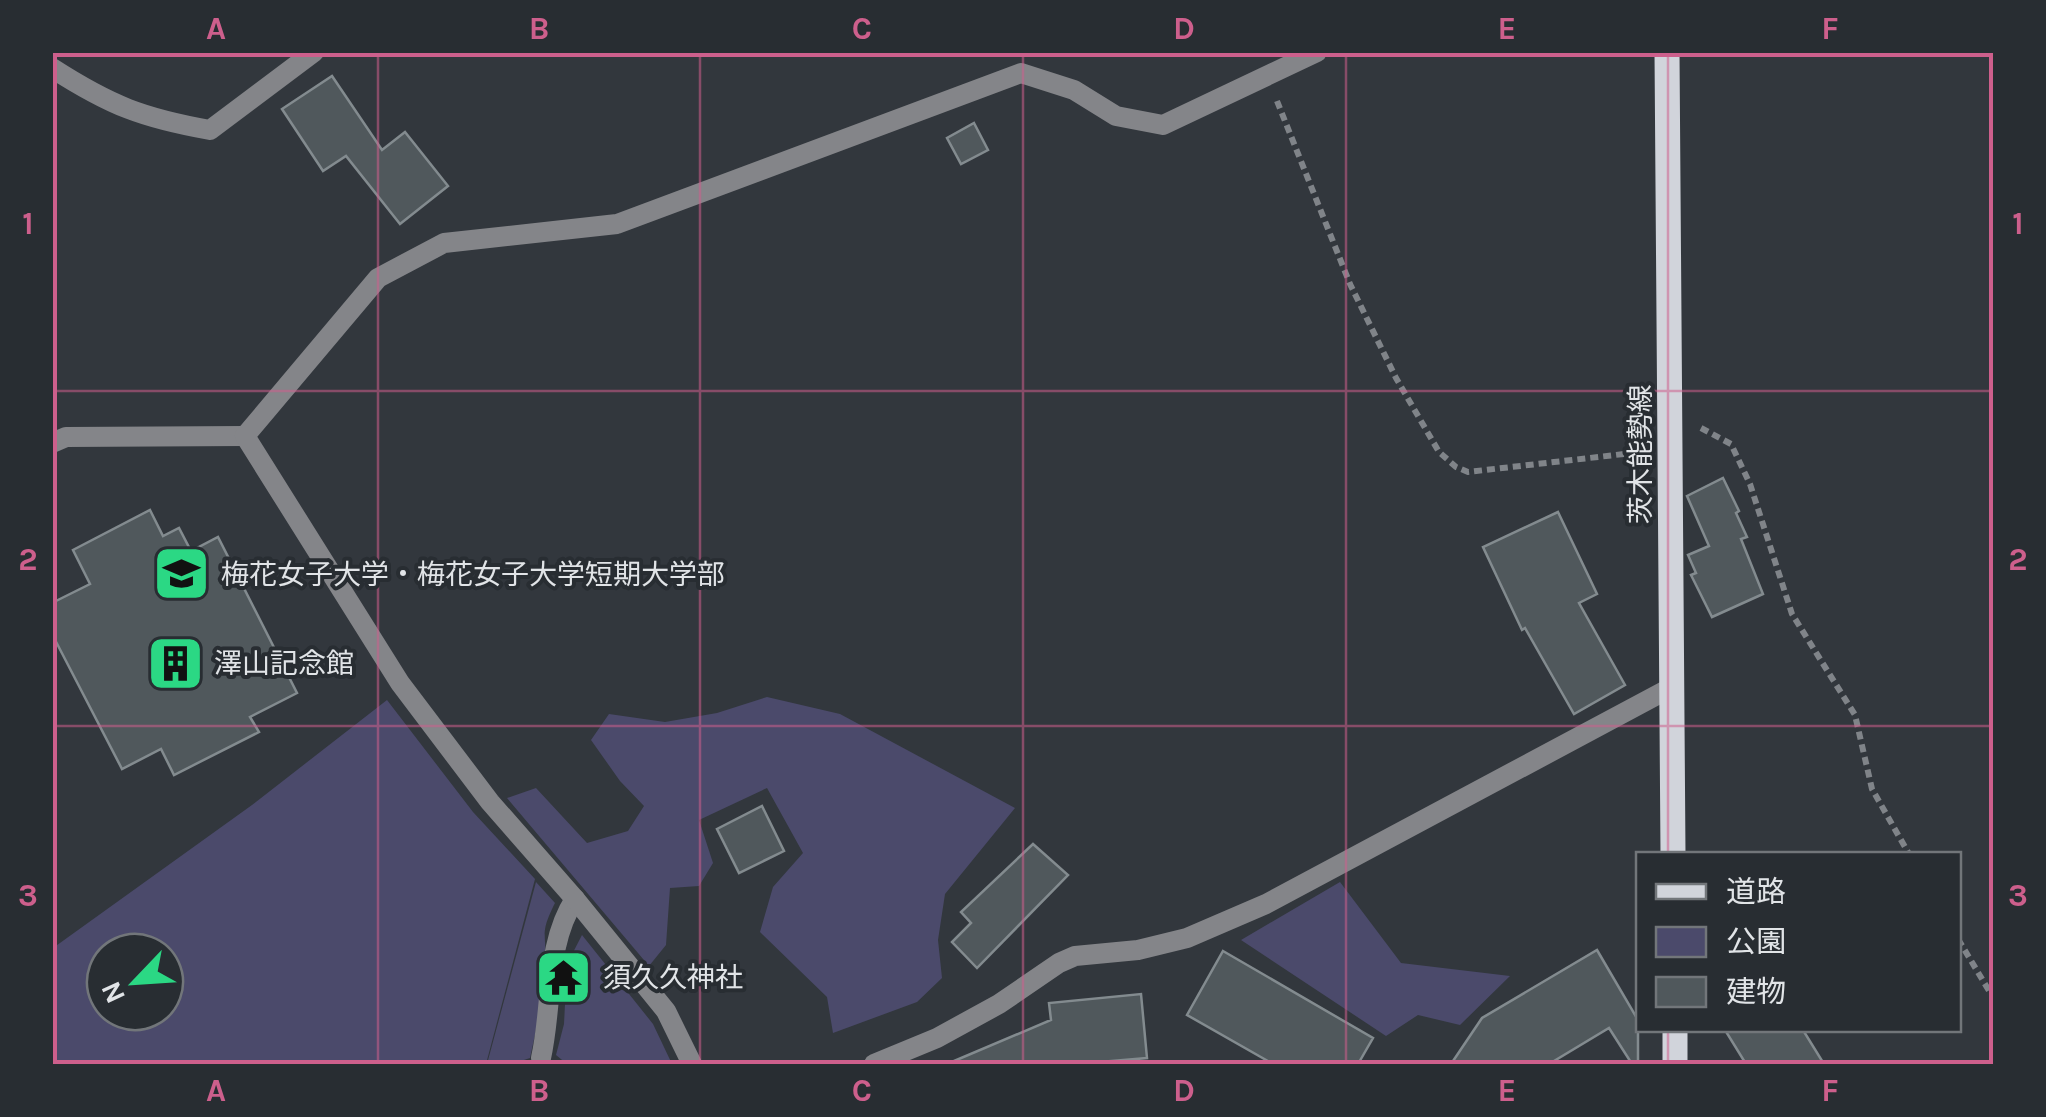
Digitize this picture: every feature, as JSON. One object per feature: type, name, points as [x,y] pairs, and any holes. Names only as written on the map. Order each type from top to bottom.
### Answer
[{"type":"main road","name":"茨木能勢線","points":[[1667,52],[1673,852]]},
{"type":"main road","points":[[1675,1032],[1675,1064]]},
{"type":"street","points":[[52,68],[98,98],[153,120],[210,130],[314,52]]},
{"type":"street","points":[[52,443],[66,437],[246,436],[378,278],[444,243],[618,224],[1021,74],[1074,90],[1116,116],[1163,125],[1318,52]]},
{"type":"street","points":[[246,436],[400,683],[490,802],[666,1012],[692,1064]]},
{"type":"street","points":[[874,1064],[902,1054],[983,1012],[1060,962],[1187,938],[1266,904],[1672,687]]},
{"type":"street","points":[[541,1058],[558,931],[575,900]]},
{"type":"path","points":[[1269,75],[1350,284],[1396,378],[1439,452],[1456,467],[1468,472],[1706,428],[1730,444],[1750,484],[1792,614],[1855,716],[1872,789],[1909,852]]},
{"type":"path","points":[[1961,944],[1994,999]]},
{"type":"green space","points":[[767,697],[840,714],[1015,808],[945,894],[938,940],[942,978],[917,1002],[833,1033],[827,997],[760,932],[773,887],[803,853],[767,788],[699,820],[713,863],[699,886],[670,888],[666,945],[649,966],[507,798],[536,788],[587,843],[628,831],[644,806],[620,781],[591,740],[609,714],[665,722],[717,713]]},
{"type":"green space","points":[[387,700],[473,812],[535,879],[486,1064],[53,1064],[53,948],[252,805]]},
{"type":"green space","points":[[536,882],[555,903],[545,928],[543,987],[530,1058],[512,1064],[487,1064]]},
{"type":"green space","points":[[1340,882],[1401,963],[1510,976],[1460,1025],[1418,1015],[1386,1036],[1241,940]]},
{"type":"green space","points":[[582,935],[653,1024],[672,1064],[567,1064],[556,1055],[564,1024],[567,964]]},
{"type":"building","points":[[332,76],[382,150],[405,132],[448,186],[400,224],[346,156],[323,171],[282,109]]},
{"type":"building","points":[[974,123],[988,150],[961,164],[947,138]]},
{"type":"building","points":[[1723,478],[1739,511],[1736,513],[1747,537],[1741,539],[1763,594],[1712,617],[1691,575],[1696,573],[1688,555],[1709,546],[1687,496]]},
{"type":"building","name":"澤山記念館","points":[[150,510],[163,536],[179,528],[191,551],[218,537],[297,693],[250,717],[259,732],[174,775],[161,749],[122,769],[52,634],[52,603],[90,584],[73,550]]},
{"type":"building","points":[[1558,512],[1597,594],[1579,603],[1625,685],[1574,714],[1525,628],[1522,630],[1483,547]]},
{"type":"building","points":[[762,806],[784,851],[739,873],[717,829]]},
{"type":"building","points":[[1033,844],[1068,875],[977,968],[952,942],[971,923],[961,912]]},
{"type":"building","points":[[1597,950],[1636,1017],[1638,1064],[1632,1064],[1609,1028],[1549,1064],[1451,1064],[1482,1018]]},
{"type":"building","points":[[1223,951],[1373,1038],[1358,1064],[1273,1064],[1187,1015]]},
{"type":"building","points":[[1141,994],[1147,1058],[1076,1064],[947,1064],[1051,1020],[1049,1003]]},
{"type":"building","points":[[1726,1032],[1804,1032],[1824,1064],[1746,1064]]},
{"type":"place","name":"梅花女子大学・梅花女子大学短期大学部","points":[[182,574]]},
{"type":"place","name":"澤山記念館","points":[[175,663]]},
{"type":"place","name":"須久久神社","points":[[564,977]]}]
